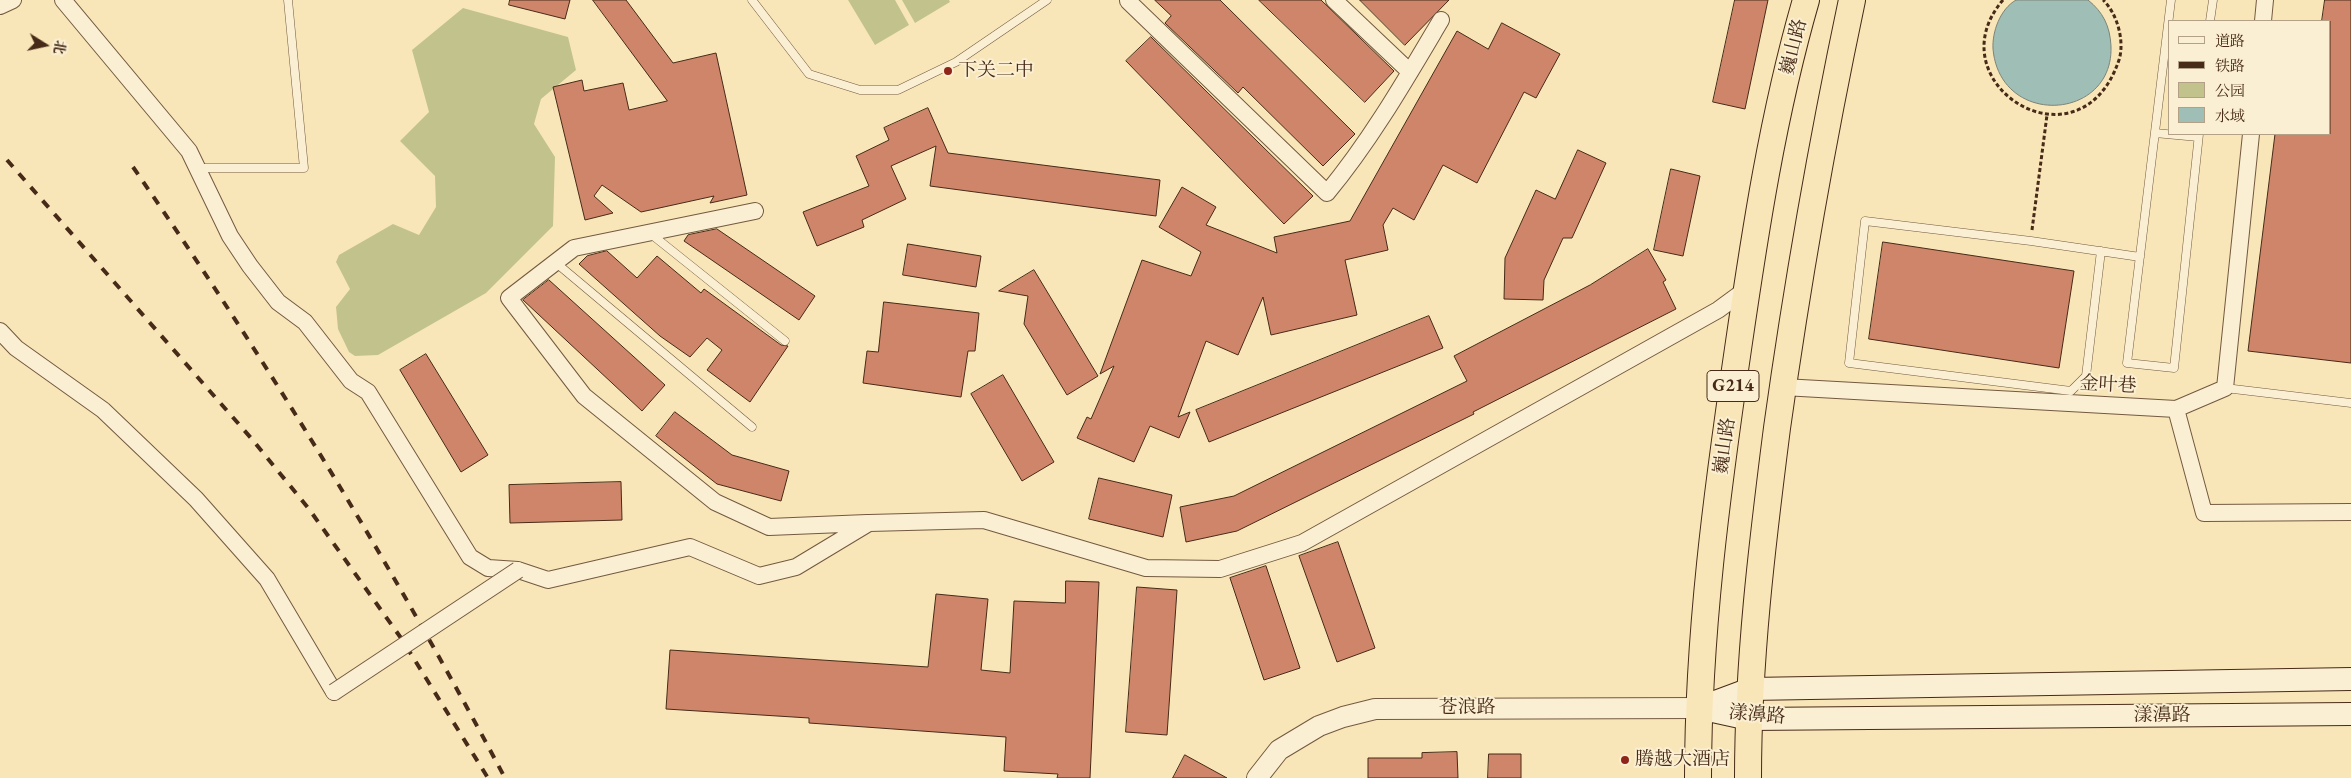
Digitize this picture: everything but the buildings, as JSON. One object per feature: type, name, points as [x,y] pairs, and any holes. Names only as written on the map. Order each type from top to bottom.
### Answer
[{"type":"highway","name":"巍山路","points":[[1698,778],[1699,708],[1704,618],[1712,546],[1748,288],[1782,95],[1806,0]]},
{"type":"highway","name":"G214","points":[[1748,778],[1750,689],[1757,587],[1783,387],[1808,231],[1852,0]]},
{"type":"main road","name":"漾濞路","points":[[1699,708],[1750,689],[2351,679]]},
{"type":"main road","name":"漾濞路","points":[[1699,708],[1749,719],[2351,714]]},
{"type":"street","points":[[0,6],[13,0]]},
{"type":"street","points":[[63,0],[189,151],[230,236],[278,302],[305,322],[351,381],[368,392],[470,558],[488,568],[518,570],[548,580],[690,546],[759,576],[796,567],[869,523]]},
{"type":"street","points":[[1129,0],[1328,193],[1343,174],[1410,72],[1441,20]]},
{"type":"street","points":[[1334,0],[1410,72]]},
{"type":"street","points":[[2263,20],[2265,0]]},
{"type":"street","points":[[2251,135],[2225,388],[2176,409],[2204,513],[2351,512]]},
{"type":"street","points":[[755,210],[574,248],[509,298],[584,396],[715,502],[769,527],[984,520],[1146,568],[1220,569],[1302,543],[1718,310],[1748,288]]},
{"type":"street","points":[[0,331],[16,348],[103,410],[196,499],[268,579],[334,692],[518,570]]},
{"type":"street","name":"金叶巷","points":[[1783,387],[2176,409]]},
{"type":"street","name":"苍浪路","points":[[1257,778],[1279,750],[1320,726],[1343,717],[1375,709],[1699,708]]},
{"type":"lane","points":[[197,168],[304,168],[288,0]]},
{"type":"lane","points":[[752,0],[809,74],[860,90],[898,90],[956,62],[1046,0]]},
{"type":"lane","points":[[2169,20],[2171,0]]},
{"type":"lane","points":[[2210,20],[2213,0]]},
{"type":"lane","points":[[2168,25],[2127,363],[2174,368],[2199,135]]},
{"type":"lane","points":[[2155,133],[2168,134]]},
{"type":"lane","points":[[2101,251],[2086,376],[2072,391],[1849,363],[1865,221],[2031,240],[2140,257]]},
{"type":"lane","points":[[650,232],[785,341]]},
{"type":"lane","points":[[555,262],[752,427]]},
{"type":"lane","points":[[2225,388],[2351,403]]},
{"type":"path","points":[[2003,0],[1993,12],[1984,38],[1987,65],[2000,90],[2021,107],[2047,114],[2073,112],[2096,100],[2112,80],[2121,55],[2119,29],[2109,6],[2103,0]]},
{"type":"path","points":[[2031,240],[2047,114]]},
{"type":"green space","points":[[848,0],[895,0],[909,25],[875,45]]},
{"type":"green space","points":[[902,0],[949,0],[950,2],[915,23]]},
{"type":"green space","points":[[463,8],[568,37],[576,70],[541,99],[534,124],[555,157],[553,226],[486,293],[378,355],[355,356],[349,352],[338,329],[336,307],[350,289],[336,262],[339,255],[393,224],[419,235],[436,207],[435,176],[400,141],[429,112],[412,50]]},
{"type":"water","points":[[2016,0],[2088,0],[2098,9],[2105,20],[2111,46],[2107,71],[2095,89],[2077,101],[2056,105],[2034,103],[2015,92],[2000,75],[1993,42],[2001,15]]},
{"type":"railway","points":[[7,160],[251,438],[309,509],[401,638],[488,778]]},
{"type":"railway","points":[[133,167],[233,316],[328,467],[419,621],[505,778]]},
{"type":"place","name":"下关二中","points":[[948,71]]},
{"type":"place","name":"腾越大酒店","points":[[1625,760]]}]
